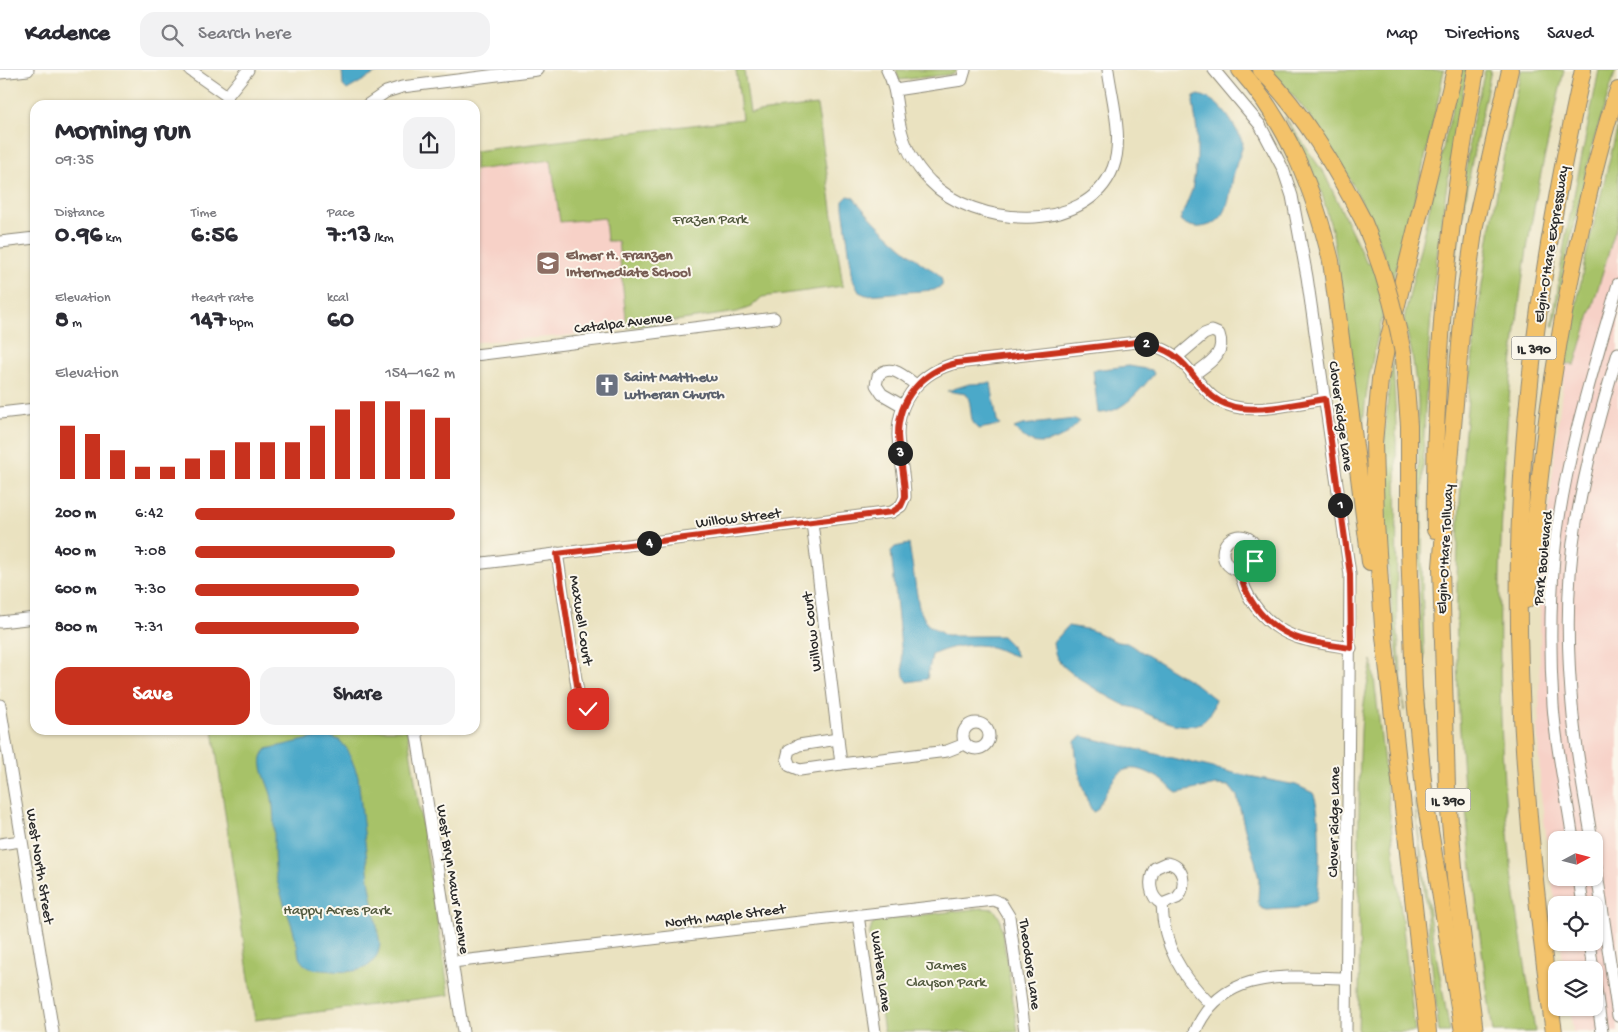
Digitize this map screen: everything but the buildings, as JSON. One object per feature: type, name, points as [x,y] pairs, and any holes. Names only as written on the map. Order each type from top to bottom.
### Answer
[{"type":"highway","points":[[1240,70],[1270,110],[1290,142],[1302,167],[1321,217],[1331,261],[1372,582],[1383,627]]},
{"type":"highway","points":[[1261,70],[1311,130],[1337,170],[1363,220],[1381,264],[1393,304],[1404,358],[1410,426],[1408,548],[1414,688],[1425,800],[1463,1032]]},
{"type":"highway","points":[[1428,1032],[1383,627],[1374,486],[1374,443],[1380,379],[1455,70]]},
{"type":"highway","points":[[1440,567],[1435,531],[1435,498],[1442,316],[1450,237],[1476,70]]},
{"type":"highway","name":"Elgin-O'Hare Tollway","points":[[1475,1032],[1455,878],[1447,788],[1440,567],[1463,310],[1476,225],[1510,70]]},
{"type":"highway","name":"Elgin-O'Hare Expressway","points":[[1519,629],[1523,474],[1533,355],[1548,247],[1583,70]]},
{"type":"highway","points":[[1519,629],[1530,582],[1546,423],[1564,310],[1588,198],[1618,90]]},
{"type":"highway","name":"IL 390","points":[[1519,629],[1521,716],[1528,821],[1539,924],[1554,1032]]},
{"type":"street","points":[[0,73],[28,70]]},
{"type":"street","points":[[192,71],[227,100],[248,70]]},
{"type":"street","points":[[374,100],[386,92],[402,87],[537,70]]},
{"type":"street","points":[[887,70],[895,90],[899,119],[906,143],[921,171],[934,185],[959,203],[981,212],[1006,217],[1060,212],[1076,207],[1094,195],[1108,178],[1114,164],[1117,148],[1108,70]]},
{"type":"street","points":[[895,90],[962,80],[965,70]]},
{"type":"street","name":"Clover Ridge Lane","points":[[1214,70],[1260,125],[1283,169],[1292,196],[1325,399],[1350,574],[1351,648],[1346,1032]]},
{"type":"street","points":[[0,242],[30,239]]},
{"type":"street","name":"Park Boulevard","points":[[1573,831],[1553,706],[1551,607],[1554,556],[1569,466],[1587,389],[1618,284]]},
{"type":"street","name":"Catalpa Avenue","points":[[480,354],[774,318]]},
{"type":"street","points":[[1177,357],[1204,334],[1212,331],[1220,334],[1223,344],[1220,354],[1192,376]]},
{"type":"street","name":"Willow Street","points":[[480,563],[889,513],[901,506],[905,493],[898,427],[903,406],[916,385],[941,368],[957,363],[1120,343],[1146,344],[1177,357],[1211,396],[1240,408],[1325,399]]},
{"type":"street","name":"Park Boulevard","points":[[1591,831],[1573,716],[1569,638],[1570,585],[1576,524],[1590,450],[1618,353]]},
{"type":"street","points":[[903,406],[882,394],[876,385],[878,376],[884,371],[892,370],[916,385]]},
{"type":"street","points":[[0,413],[30,410]]},
{"type":"street","name":"Willow Court","points":[[812,522],[841,764]]},
{"type":"street","name":"Maxwell Court","points":[[557,554],[578,689],[583,703],[594,716]]},
{"type":"street","points":[[1240,570],[1242,583],[1251,601],[1276,629],[1309,642],[1351,648]]},
{"type":"street","points":[[0,622],[30,619]]},
{"type":"street","name":"West North Street","points":[[0,705],[53,1032]]},
{"type":"street","name":"West Bryn Mawr Avenue","points":[[417,735],[463,1032]]},
{"type":"street","points":[[838,739],[796,746],[789,750],[787,758],[790,766],[798,770],[947,751],[965,744]]},
{"type":"street","points":[[0,844],[21,842]]},
{"type":"street","points":[[1599,886],[1618,1016]]},
{"type":"street","name":"North Maple Street","points":[[452,962],[983,900],[1001,903]]},
{"type":"street","name":"Theodore Lane","points":[[1001,903],[1006,910],[1010,922],[1025,1032]]},
{"type":"street","points":[[1162,904],[1165,931],[1173,958],[1188,981],[1210,1004]]},
{"type":"street","name":"Walters Lane","points":[[858,915],[876,1032]]},
{"type":"street","points":[[1195,1032],[1210,1004],[1232,989],[1255,981],[1300,978],[1346,978]]},
{"type":"street","points":[[1600,1016],[1602,1032]]},
{"type":"shaded area","name":"Elmer H. Franzen Intermediate School","points":[[551,160],[561,221],[605,218],[618,241],[627,328],[563,336],[480,342],[480,169]]},
{"type":"shaded area","points":[[1618,221],[1618,1032],[1573,1032],[1571,1016],[1603,1016],[1603,961],[1563,961],[1562,951],[1603,951],[1603,896],[1554,896],[1553,886],[1603,886],[1603,831],[1548,831],[1548,850],[1541,795],[1537,724],[1539,723],[1541,575],[1565,364],[1575,364]]},
{"type":"green space","name":"Frazen Park","points":[[736,70],[744,70],[750,113],[817,105],[843,286],[762,297],[751,307],[737,312],[627,328],[618,241],[607,241],[605,218],[560,222],[551,160],[480,169],[480,150],[742,119]]},
{"type":"green space","points":[[896,70],[957,70],[954,74],[899,80]]},
{"type":"green space","points":[[1270,70],[1444,70],[1420,177],[1377,339],[1367,389],[1362,441],[1333,234],[1322,194],[1310,165],[1285,117],[1325,175],[1367,264],[1384,255],[1374,229],[1337,156],[1306,112]]},
{"type":"green space","points":[[1461,70],[1467,70],[1439,238],[1428,350],[1425,406],[1422,576],[1428,745],[1420,694],[1418,398],[1412,354],[1404,319]]},
{"type":"green space","points":[[1485,70],[1491,70],[1472,161],[1453,275],[1471,129]]},
{"type":"green space","points":[[1521,70],[1564,70],[1539,182],[1521,292],[1506,434],[1501,529],[1500,680],[1504,785],[1512,876],[1535,1032],[1493,1032],[1471,863],[1460,736],[1457,615],[1458,536],[1470,380],[1480,302],[1491,224]]},
{"type":"green space","points":[[1599,70],[1616,70],[1592,146],[1567,255],[1554,326],[1552,326],[1565,240]]},
{"type":"green space","points":[[1618,125],[1618,221],[1575,365],[1565,364],[1585,260]]},
{"type":"green space","points":[[1393,361],[1396,423],[1397,620],[1404,711],[1389,580],[1384,492],[1384,448]]},
{"type":"green space","points":[[1372,660],[1415,1032],[1358,1032],[1361,731]]},
{"type":"green space","name":"Happy Acres Park","points":[[214,735],[408,735],[449,995],[255,1020]]},
{"type":"green space","points":[[1414,797],[1430,920],[1450,1032],[1439,1032]]},
{"type":"green space","name":"James Clayson Park","points":[[983,908],[994,909],[1000,919],[1018,1032],[884,1032],[869,935],[872,925],[879,920]]},
{"type":"water","points":[[342,70],[381,70],[347,90],[343,86]]},
{"type":"water","points":[[1199,95],[1220,107],[1231,121],[1243,143],[1224,213],[1211,224],[1193,227],[1180,220],[1192,190],[1197,161],[1197,131],[1193,102],[1194,97]]},
{"type":"water","points":[[848,196],[853,197],[876,223],[902,247],[938,274],[941,277],[942,286],[934,290],[866,295],[859,292],[853,280],[843,207],[843,201]]},
{"type":"water","points":[[1129,366],[1152,370],[1154,374],[1123,405],[1115,410],[1098,413],[1093,370]]},
{"type":"water","points":[[991,383],[997,421],[1000,425],[978,429],[971,417],[970,403],[966,394],[947,391],[969,384]]},
{"type":"water","points":[[1075,419],[1079,421],[1065,435],[1046,443],[1030,441],[1014,428],[1022,425]]},
{"type":"water","points":[[909,544],[919,608],[927,624],[946,636],[1002,636],[1010,644],[1017,656],[994,648],[977,645],[953,648],[932,655],[927,679],[908,682],[904,676],[891,551],[895,547]]},
{"type":"water","points":[[1068,626],[1091,630],[1117,642],[1127,643],[1197,685],[1215,699],[1211,713],[1203,721],[1194,725],[1171,723],[1126,706],[1100,692],[1071,673],[1057,657],[1053,643]]},
{"type":"water","points":[[327,735],[339,740],[348,750],[358,776],[369,879],[380,944],[378,953],[369,965],[349,971],[313,969],[305,965],[299,957],[295,936],[276,876],[272,799],[262,767],[263,754],[267,749]]},
{"type":"water","points":[[1082,736],[1238,774],[1296,785],[1313,793],[1316,801],[1319,829],[1316,901],[1297,908],[1267,910],[1261,908],[1258,902],[1259,879],[1255,861],[1237,796],[1229,786],[1216,785],[1177,793],[1162,780],[1148,772],[1127,769],[1114,779],[1097,810],[1093,812],[1083,788],[1076,758],[1075,741]]},
{"type":"place","name":"Elmer H. Franzen Intermediate School","points":[[548,263]]},
{"type":"place","name":"Saint Matthew Lutheran Church","points":[[607,385]]},
{"type":"route","points":[[588,709],[580,697],[577,685],[557,554],[892,512],[901,506],[905,497],[898,436],[903,406],[920,381],[941,368],[957,363],[1137,342],[1158,347],[1177,357],[1202,388],[1211,396],[1231,406],[1240,408],[1266,407],[1325,399],[1350,574],[1352,598],[1351,648],[1309,642],[1276,629],[1261,615],[1242,583],[1240,570],[1251,566],[1255,561]]}]
